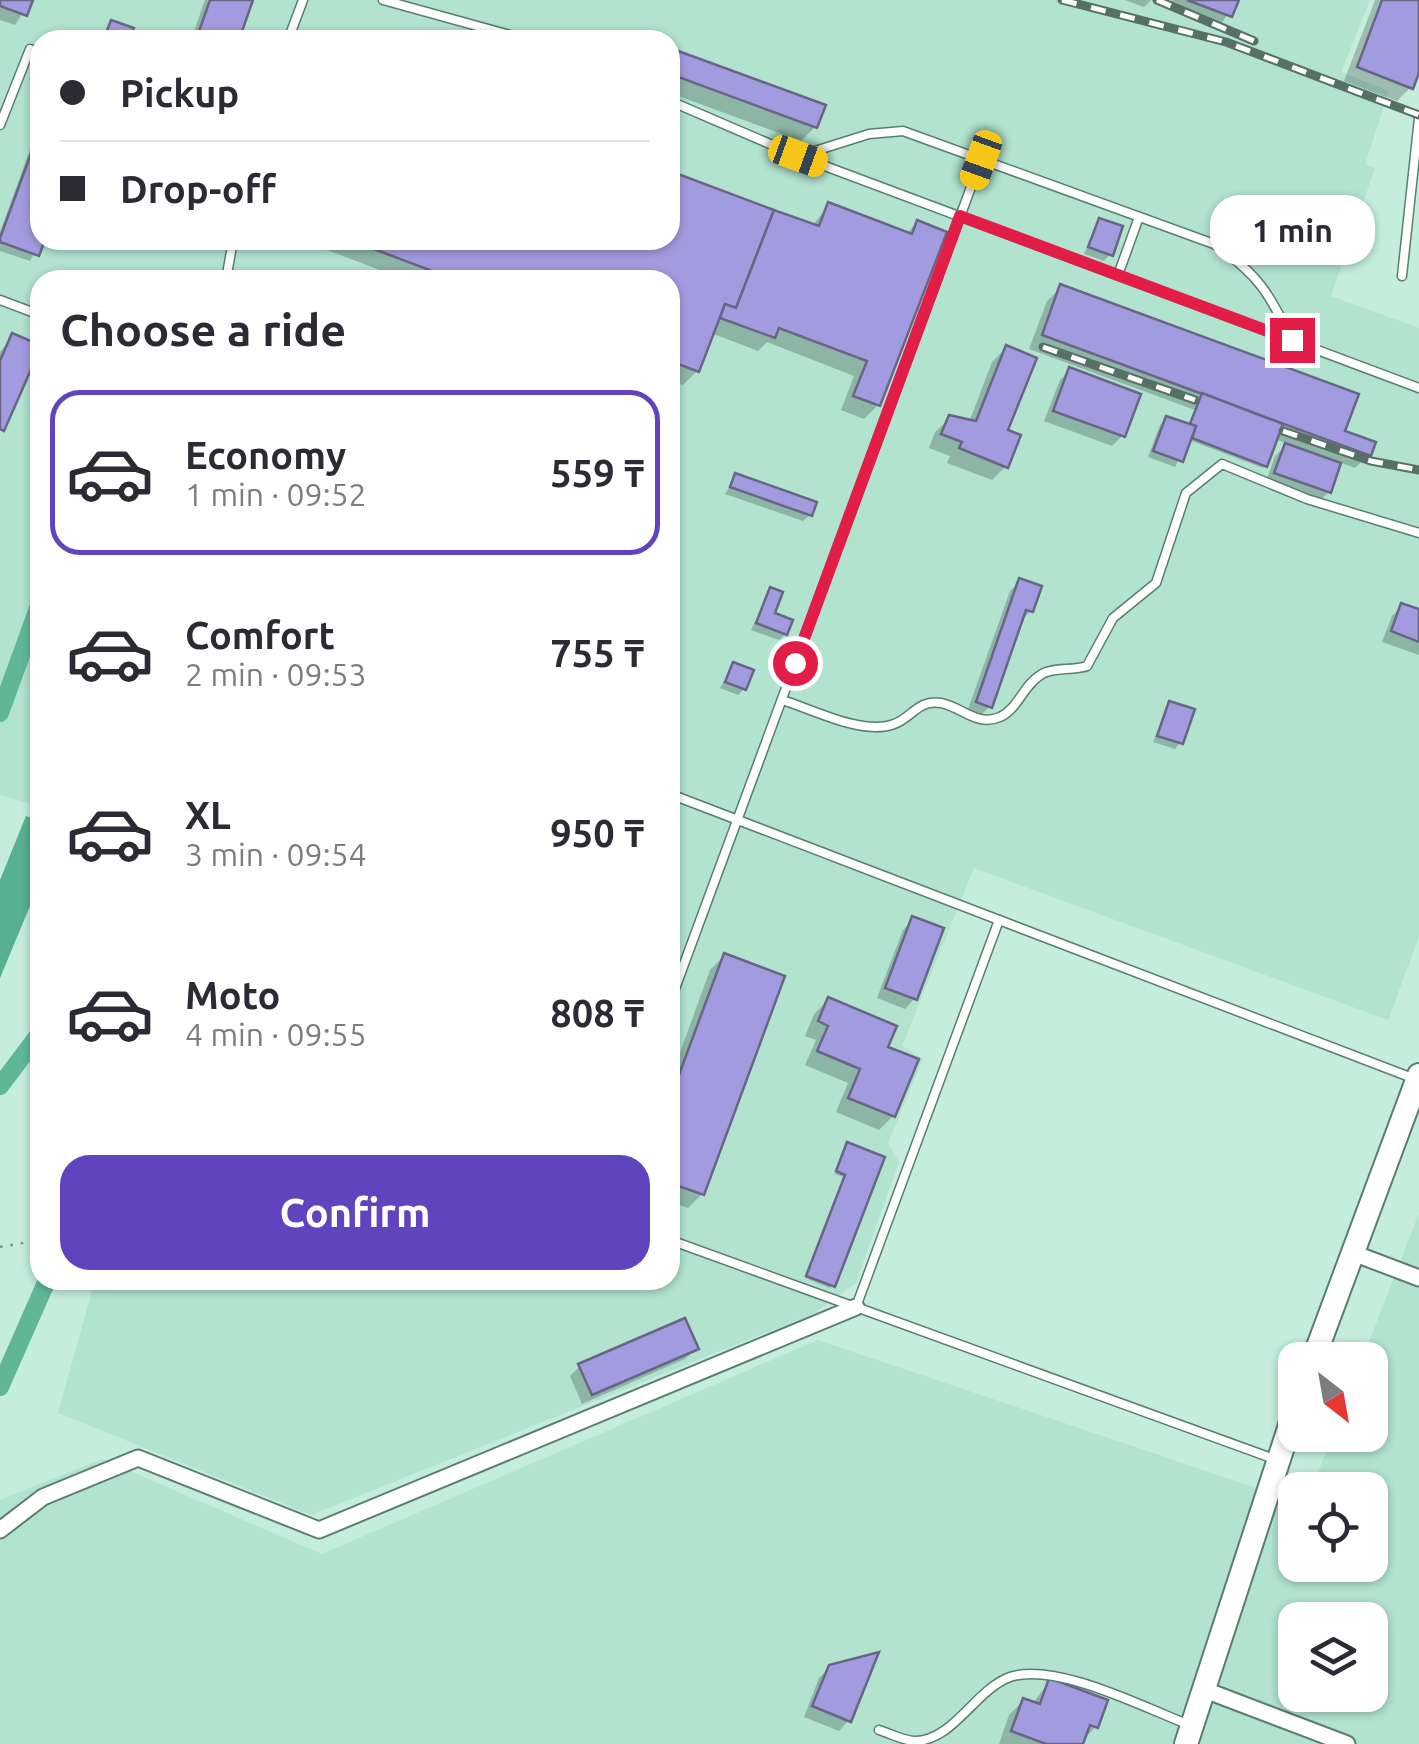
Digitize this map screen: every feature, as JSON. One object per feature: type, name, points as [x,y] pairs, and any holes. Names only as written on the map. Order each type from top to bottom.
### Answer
[{"type":"main road","points":[[1320,1342],[1418,1078]]},
{"type":"main road","points":[[1188,1735],[1280,1452]]},
{"type":"street","points":[[1353,1253],[1419,1278]]},
{"type":"street","points":[[0,1530],[42,1496],[138,1458],[319,1530],[856,1308]]},
{"type":"street","points":[[1205,1690],[1348,1744]]},
{"type":"lane","points":[[292,30],[303,0]]},
{"type":"lane","points":[[383,0],[492,30]]},
{"type":"lane","points":[[0,124],[30,50]]},
{"type":"lane","points":[[680,105],[798,156],[1419,388]]},
{"type":"lane","points":[[1402,276],[1414,126],[1419,118]]},
{"type":"lane","points":[[798,156],[869,134],[903,131],[1214,244],[1248,268],[1266,288],[1292,340]]},
{"type":"lane","points":[[680,975],[981,160]]},
{"type":"lane","points":[[1118,275],[1138,217]]},
{"type":"lane","points":[[0,300],[30,311]]},
{"type":"lane","points":[[782,700],[872,727],[896,724],[918,706],[941,703],[976,719],[997,718],[1014,707],[1024,687],[1046,670],[1071,672],[1087,666],[1113,618],[1156,583],[1186,493],[1222,464],[1307,499],[1419,533]]},
{"type":"lane","points":[[680,798],[1418,1078]]},
{"type":"lane","points":[[856,1308],[999,920]]},
{"type":"lane","points":[[680,1244],[1277,1460]]},
{"type":"lane","points":[[878,1730],[915,1741],[934,1736],[986,1690],[1011,1677],[1044,1674],[1188,1735]]},
{"type":"path","points":[[0,1255],[2,1247],[30,1242]]},
{"type":"shaded area","points":[[0,0],[1370,0],[1341,72],[1389,91],[1365,164],[1375,168],[1331,296],[1419,328],[1419,937],[1388,1020],[974,868],[902,1046],[923,1059],[888,1143],[899,1162],[856,1283],[813,1314],[311,1515],[58,1413],[92,1290],[680,1290],[680,270],[30,270],[30,804],[0,795]]},
{"type":"shaded area","points":[[1419,1213],[1419,1744],[0,1744],[0,1500],[102,1459],[322,1554],[818,1340],[1278,1495],[1278,1582],[1388,1582],[1388,1472],[1318,1472],[1326,1452],[1388,1452],[1388,1342],[1369,1342]]},
{"type":"green space","points":[[26,816],[30,817],[30,906],[0,978],[0,880]]},
{"type":"building","points":[[0,0],[33,0],[27,16],[0,6]]},
{"type":"building","points":[[210,0],[253,0],[242,30],[200,30]]},
{"type":"building","points":[[1187,0],[1239,0],[1232,17]]},
{"type":"building","points":[[1382,0],[1419,0],[1419,73],[1413,89],[1357,67]]},
{"type":"building","points":[[111,20],[134,28],[133,30],[107,30]]},
{"type":"building","points":[[680,52],[826,105],[817,128],[680,78]]},
{"type":"building","points":[[30,156],[30,250],[41,250],[39,256],[0,242]]},
{"type":"building","points":[[680,175],[774,210],[736,308],[725,304],[699,372],[680,365],[680,270],[430,270],[376,250],[680,250]]},
{"type":"building","points":[[828,202],[912,234],[917,220],[947,232],[880,406],[853,396],[867,361],[779,328],[775,338],[720,318],[725,304],[736,308],[774,210],[819,226]]},
{"type":"building","points":[[1099,218],[1123,226],[1113,256],[1088,247]]},
{"type":"building","points":[[1060,284],[1359,394],[1345,431],[1376,442],[1371,456],[1042,335]]},
{"type":"building","points":[[12,333],[30,341],[30,372],[4,431],[0,429],[0,361]]},
{"type":"building","points":[[1006,345],[1037,358],[1008,430],[1021,435],[1008,468],[959,448],[962,442],[941,434],[949,415],[976,421]]},
{"type":"building","points":[[1069,367],[1141,394],[1125,437],[1053,411]]},
{"type":"building","points":[[1202,393],[1283,424],[1267,467],[1192,438],[1196,426],[1190,424]]},
{"type":"building","points":[[1166,416],[1196,426],[1183,462],[1153,451]]},
{"type":"building","points":[[1285,443],[1341,463],[1331,493],[1274,473]]},
{"type":"building","points":[[735,473],[817,502],[812,516],[730,487]]},
{"type":"building","points":[[1019,578],[1042,586],[1033,612],[1026,610],[992,708],[976,702]]},
{"type":"building","points":[[770,587],[783,592],[775,613],[793,620],[787,635],[756,623]]},
{"type":"building","points":[[1401,603],[1419,609],[1419,642],[1391,631]]},
{"type":"building","points":[[733,662],[754,670],[746,690],[725,682]]},
{"type":"building","points":[[1169,701],[1195,709],[1183,744],[1157,736]]},
{"type":"building","points":[[912,916],[944,928],[917,1000],[885,988]]},
{"type":"building","points":[[724,953],[785,976],[704,1195],[680,1187],[680,1072]]},
{"type":"building","points":[[828,997],[897,1026],[888,1047],[919,1059],[895,1117],[848,1098],[860,1069],[817,1051],[828,1026],[818,1021]]},
{"type":"building","points":[[847,1142],[885,1157],[835,1287],[806,1276],[845,1175],[836,1171]]},
{"type":"building","points":[[685,1318],[699,1349],[592,1395],[578,1364]]},
{"type":"building","points":[[879,1652],[851,1722],[812,1706],[829,1665]]},
{"type":"building","points":[[1049,1678],[1108,1700],[1098,1728],[1090,1725],[1083,1744],[1046,1744],[1011,1731],[1023,1698],[1040,1704]]},
{"type":"waterway","points":[[0,713],[30,630]]},
{"type":"waterway","points":[[0,1086],[30,1046]]},
{"type":"waterway","points":[[0,1387],[43,1290]]},
{"type":"railway","points":[[1062,0],[1226,42],[1419,115]]},
{"type":"railway","points":[[1157,0],[1254,41]]},
{"type":"railway","points":[[1043,347],[1195,400]]},
{"type":"railway","points":[[1283,431],[1371,461],[1419,470]]},
{"type":"route","points":[[795,663],[960,216],[1292,340]]}]
